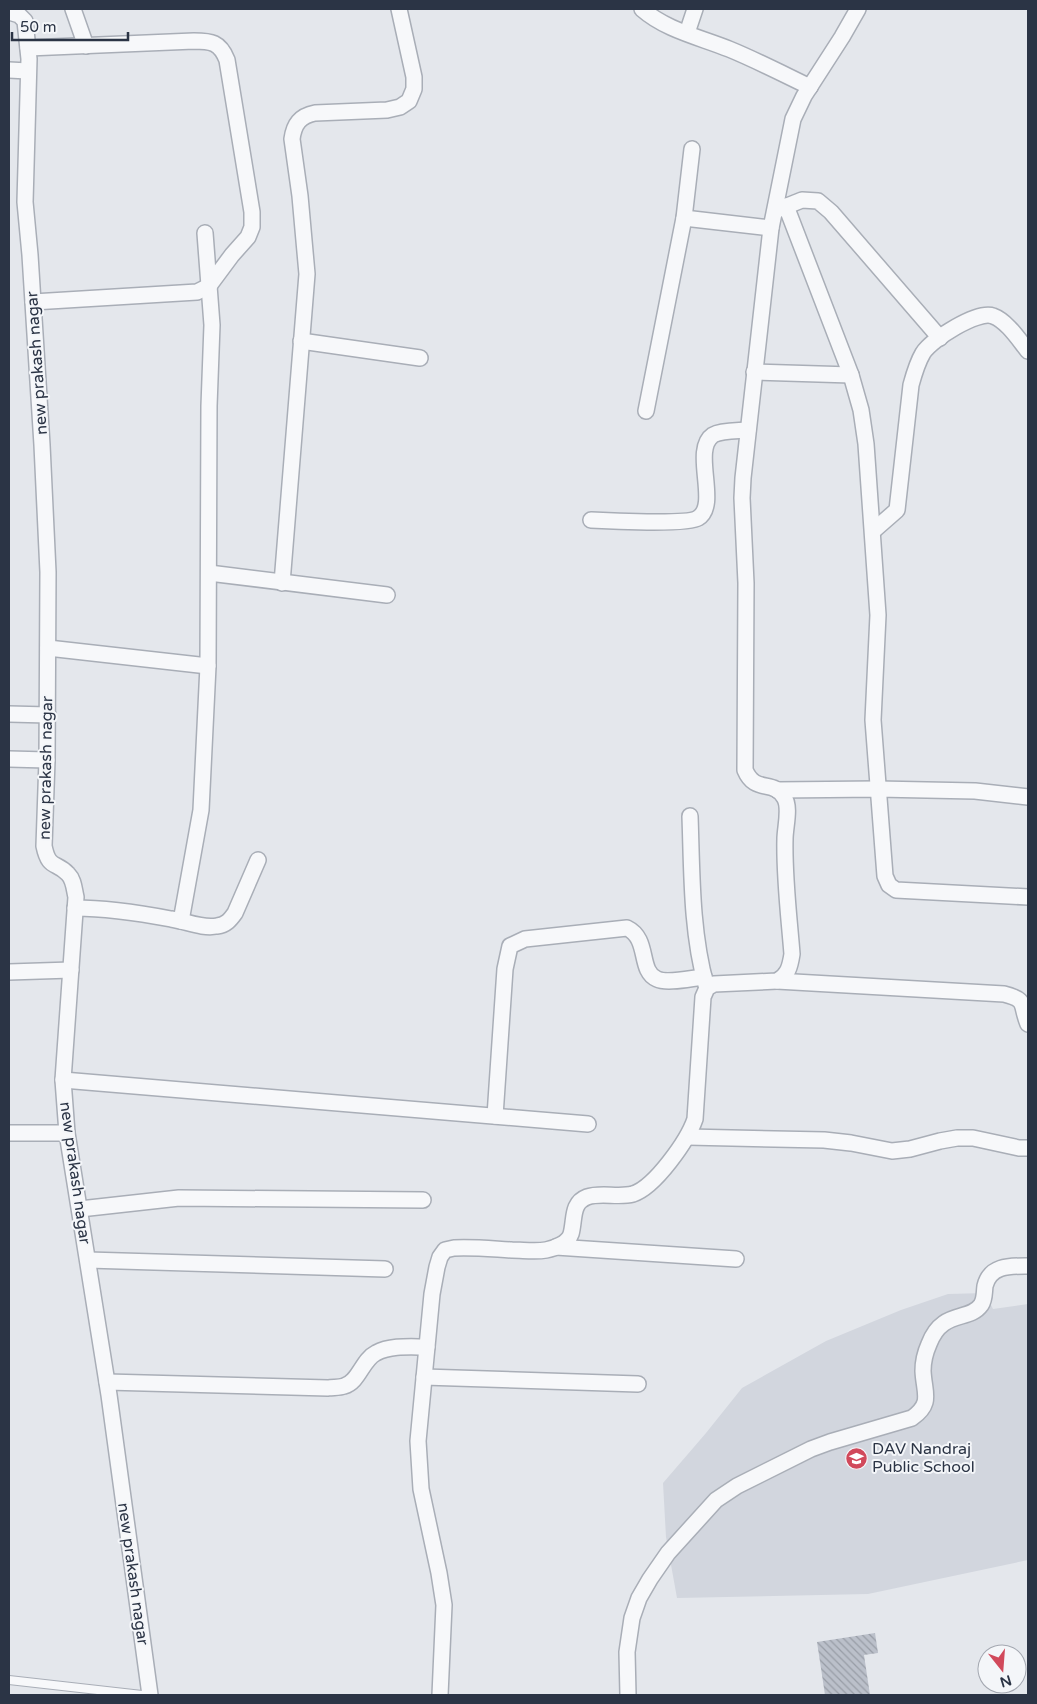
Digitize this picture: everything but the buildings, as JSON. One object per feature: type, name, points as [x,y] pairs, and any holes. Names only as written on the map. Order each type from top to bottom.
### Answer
[{"type":"street","points":[[73,9],[86,46]]},
{"type":"street","points":[[282,583],[307,274],[300,196],[292,139],[293,130],[299,120],[306,115],[386,110],[400,107],[409,101],[414,90],[414,77],[399,9]]},
{"type":"street","points":[[642,9],[664,24],[730,49],[810,87]]},
{"type":"street","points":[[687,33],[695,9]]},
{"type":"street","points":[[858,9],[797,107],[793,119],[780,208],[771,228],[754,372],[742,498],[746,583],[746,770],[749,779],[755,784],[778,790],[878,789],[975,791],[1028,797]]},
{"type":"street","name":"new prakash nagar","points":[[9,12],[18,15],[25,21],[28,48],[25,202],[33,302],[48,572],[48,760],[44,846],[46,858],[54,866],[68,873],[72,880],[76,897],[63,1080],[67,1133],[107,1382],[150,1695]]},
{"type":"street","points":[[28,48],[207,41],[215,44],[223,50],[227,60],[252,212],[252,227],[248,237],[209,286],[197,292],[33,302]]},
{"type":"street","points":[[9,70],[28,71]]},
{"type":"street","points":[[646,411],[684,218],[692,149]]},
{"type":"street","points":[[780,208],[802,200],[818,201],[831,212],[940,338]]},
{"type":"street","points":[[780,208],[851,375],[861,410],[866,444],[878,615],[873,720],[885,876],[889,885],[896,890],[1028,897]]},
{"type":"street","points":[[684,218],[771,228]]},
{"type":"street","points":[[181,921],[201,810],[208,666],[209,406],[212,325],[205,234]]},
{"type":"street","points":[[873,531],[897,510],[911,385],[916,365],[924,350],[964,322],[980,315],[991,314],[1000,319],[1028,352]]},
{"type":"street","points":[[301,341],[420,358]]},
{"type":"street","points":[[754,372],[851,375]]},
{"type":"street","points":[[591,520],[669,522],[696,520],[704,514],[706,504],[705,454],[707,443],[714,436],[723,433],[748,430]]},
{"type":"street","points":[[208,573],[387,595]]},
{"type":"street","points":[[48,648],[208,666]]},
{"type":"street","points":[[9,714],[48,716]]},
{"type":"street","points":[[9,759],[48,760]]},
{"type":"street","points":[[777,981],[785,977],[790,966],[792,954],[785,854],[787,808],[785,798],[778,790]]},
{"type":"street","points":[[440,1695],[444,1604],[421,1490],[418,1464],[418,1441],[424,1377],[437,1267],[440,1257],[445,1250],[454,1248],[468,1247],[531,1251],[546,1250],[566,1242],[578,1204],[585,1198],[592,1196],[617,1196],[634,1193],[645,1187],[673,1158],[692,1131],[696,1119],[705,982],[698,948],[694,908],[690,816]]},
{"type":"street","points":[[75,908],[114,910],[207,926],[218,926],[230,921],[235,913],[258,860]]},
{"type":"street","points":[[495,1116],[505,969],[510,946],[525,939],[627,928],[635,932],[641,940],[646,965],[651,975],[658,980],[714,984],[777,981],[1004,994],[1016,997],[1024,1006],[1025,1018],[1028,1024]]},
{"type":"street","points":[[9,972],[71,970]]},
{"type":"street","points":[[63,1080],[588,1124]]},
{"type":"street","points":[[9,1133],[67,1133]]},
{"type":"street","points":[[688,1137],[814,1140],[852,1143],[892,1151],[910,1149],[957,1138],[973,1138],[1019,1148],[1028,1148]]},
{"type":"street","points":[[80,1209],[179,1198],[423,1200]]},
{"type":"street","points":[[556,1247],[736,1259]]},
{"type":"street","points":[[88,1260],[385,1269]]},
{"type":"street","points":[[628,1695],[628,1645],[632,1618],[638,1598],[668,1553],[687,1530],[716,1500],[737,1486],[811,1449],[912,1418],[920,1412],[926,1403],[924,1358],[935,1332],[942,1323],[971,1312],[980,1306],[984,1298],[987,1280],[991,1273],[999,1268],[1028,1266]]},
{"type":"street","points":[[107,1382],[336,1387],[345,1386],[355,1378],[365,1362],[375,1353],[391,1348],[427,1347]]},
{"type":"street","points":[[424,1377],[638,1384]]},
{"type":"lane","points":[[9,1680],[142,1695]]},
{"type":"shaded area","name":"DAV Nandraj Public School","points":[[985,1293],[993,1309],[1028,1304],[1028,1560],[868,1594],[677,1598],[666,1537],[663,1483],[742,1388],[826,1341],[901,1310],[948,1294]]},
{"type":"place","name":"DAV Nandraj Public School","points":[[856,1458]]}]
